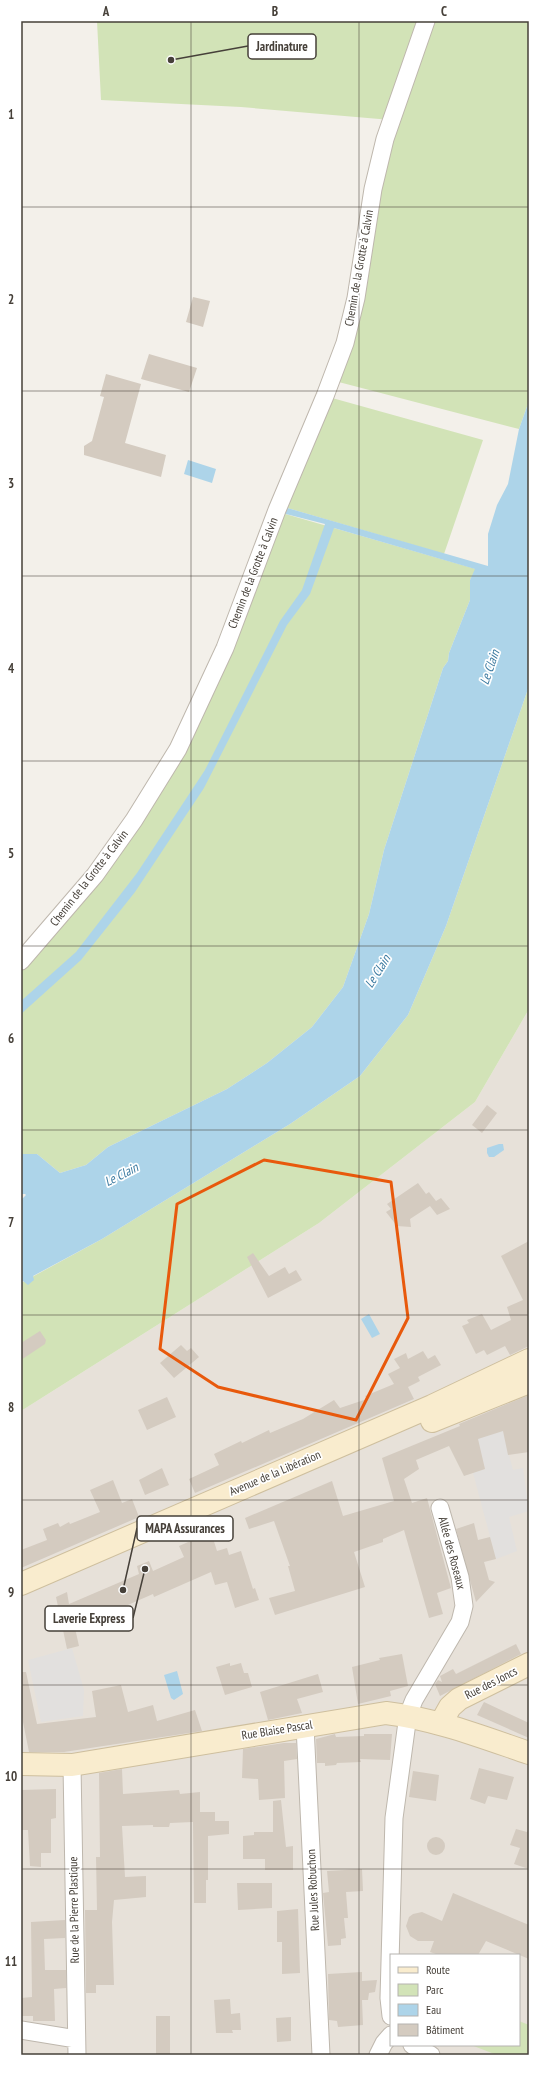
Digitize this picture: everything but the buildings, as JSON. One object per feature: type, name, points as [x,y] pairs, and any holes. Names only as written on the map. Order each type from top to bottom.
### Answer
[{"type":"main road","name":"Avenue de la Libération","points":[[21,1584],[432,1406],[529,1360]]},
{"type":"main road","name":"Avenue de la Libération","points":[[21,1598],[354,1454],[529,1382]]},
{"type":"main road","name":"Rue des Joncs","points":[[441,1723],[450,1708],[459,1699],[529,1664]]},
{"type":"main road","name":"Rue Blaise Pascal","points":[[21,1764],[72,1765],[386,1713],[441,1723],[529,1753]]},
{"type":"street","name":"Chemin de la Grotte à Calvin","points":[[21,961],[95,875],[134,820],[178,749],[225,648],[277,510],[325,396],[345,343],[356,298],[374,189],[385,139],[426,21]]},
{"type":"street","name":"Allée des Roseaux","points":[[390,1954],[394,1818],[408,1716],[426,1680],[460,1622],[464,1606],[464,1597],[460,1577],[440,1508]]},
{"type":"street","name":"Rue Jules Robuchon","points":[[305,1726],[320,2055]]},
{"type":"street","name":"Rue de la Pierre Plastique","points":[[72,1765],[77,2047]]},
{"type":"street","name":"Allée des Roseaux","points":[[390,1962],[390,2007]]},
{"type":"street","points":[[21,2030],[77,2047]]},
{"type":"street","points":[[378,2055],[384,2043],[390,2036]]},
{"type":"street","points":[[414,2046],[431,2055]]},
{"type":"highlighted area","points":[[264,1160],[391,1182],[408,1318],[356,1420],[218,1387],[160,1349],[177,1204]]},
{"type":"shaded area","points":[[529,1009],[529,2055],[21,2055],[21,1411],[319,1223],[475,1102]]},
{"type":"shaded area","points":[[503,1431],[513,1470],[523,1468],[529,1511],[509,1517],[517,1551],[496,1559],[473,1473],[485,1469],[476,1432]]},
{"type":"shaded area","points":[[72,1648],[84,1690],[83,1716],[41,1722],[28,1660]]},
{"type":"green space","points":[[97,21],[529,21],[529,401],[519,429],[331,380],[391,120],[241,107],[101,100]]},
{"type":"green space","points":[[325,396],[483,440],[444,554],[284,507]]},
{"type":"green space","points":[[282,513],[476,569],[470,580],[470,600],[449,653],[448,661],[443,668],[384,850],[369,914],[343,987],[312,1027],[267,1063],[227,1089],[108,1147],[86,1165],[60,1173],[37,1154],[21,1154],[21,961],[178,749]]},
{"type":"green space","points":[[529,686],[529,1009],[475,1102],[319,1223],[21,1411],[21,1283],[102,1239],[290,1124],[360,1076],[408,1015],[446,926]]},
{"type":"green space","points":[[520,2021],[529,2025],[529,2055],[497,2055],[474,2046],[520,2046]]},
{"type":"water","name":"Le Clain","points":[[529,401],[529,686],[446,926],[408,1015],[360,1076],[290,1124],[102,1239],[33,1276],[34,1280],[28,1285],[23,1281],[21,1283],[21,1200],[26,1195],[21,1194],[21,1154],[37,1154],[60,1173],[86,1165],[108,1147],[227,1089],[267,1063],[312,1027],[343,987],[369,914],[384,850],[443,668],[448,661],[449,653],[470,600],[470,580],[475,569],[334,528],[310,594],[287,625],[204,788],[135,892],[81,960],[21,1014],[21,1001],[76,952],[137,873],[205,770],[280,621],[302,590],[325,524],[282,513],[284,507],[488,566],[488,534],[497,505],[508,484],[519,429]]},
{"type":"water","points":[[188,460],[216,469],[212,483],[184,474]]},
{"type":"water","points":[[503,1144],[504,1150],[494,1157],[489,1157],[487,1148]]},
{"type":"water","points":[[369,1314],[380,1334],[372,1338],[361,1319]]},
{"type":"water","points":[[177,1671],[183,1694],[174,1700],[171,1698],[164,1675]]},
{"type":"place","name":"Jardinature","points":[[171,60]]},
{"type":"place","name":"Laverie Express","points":[[145,1569]]},
{"type":"place","name":"MAPA Assurances","points":[[123,1590]]}]
